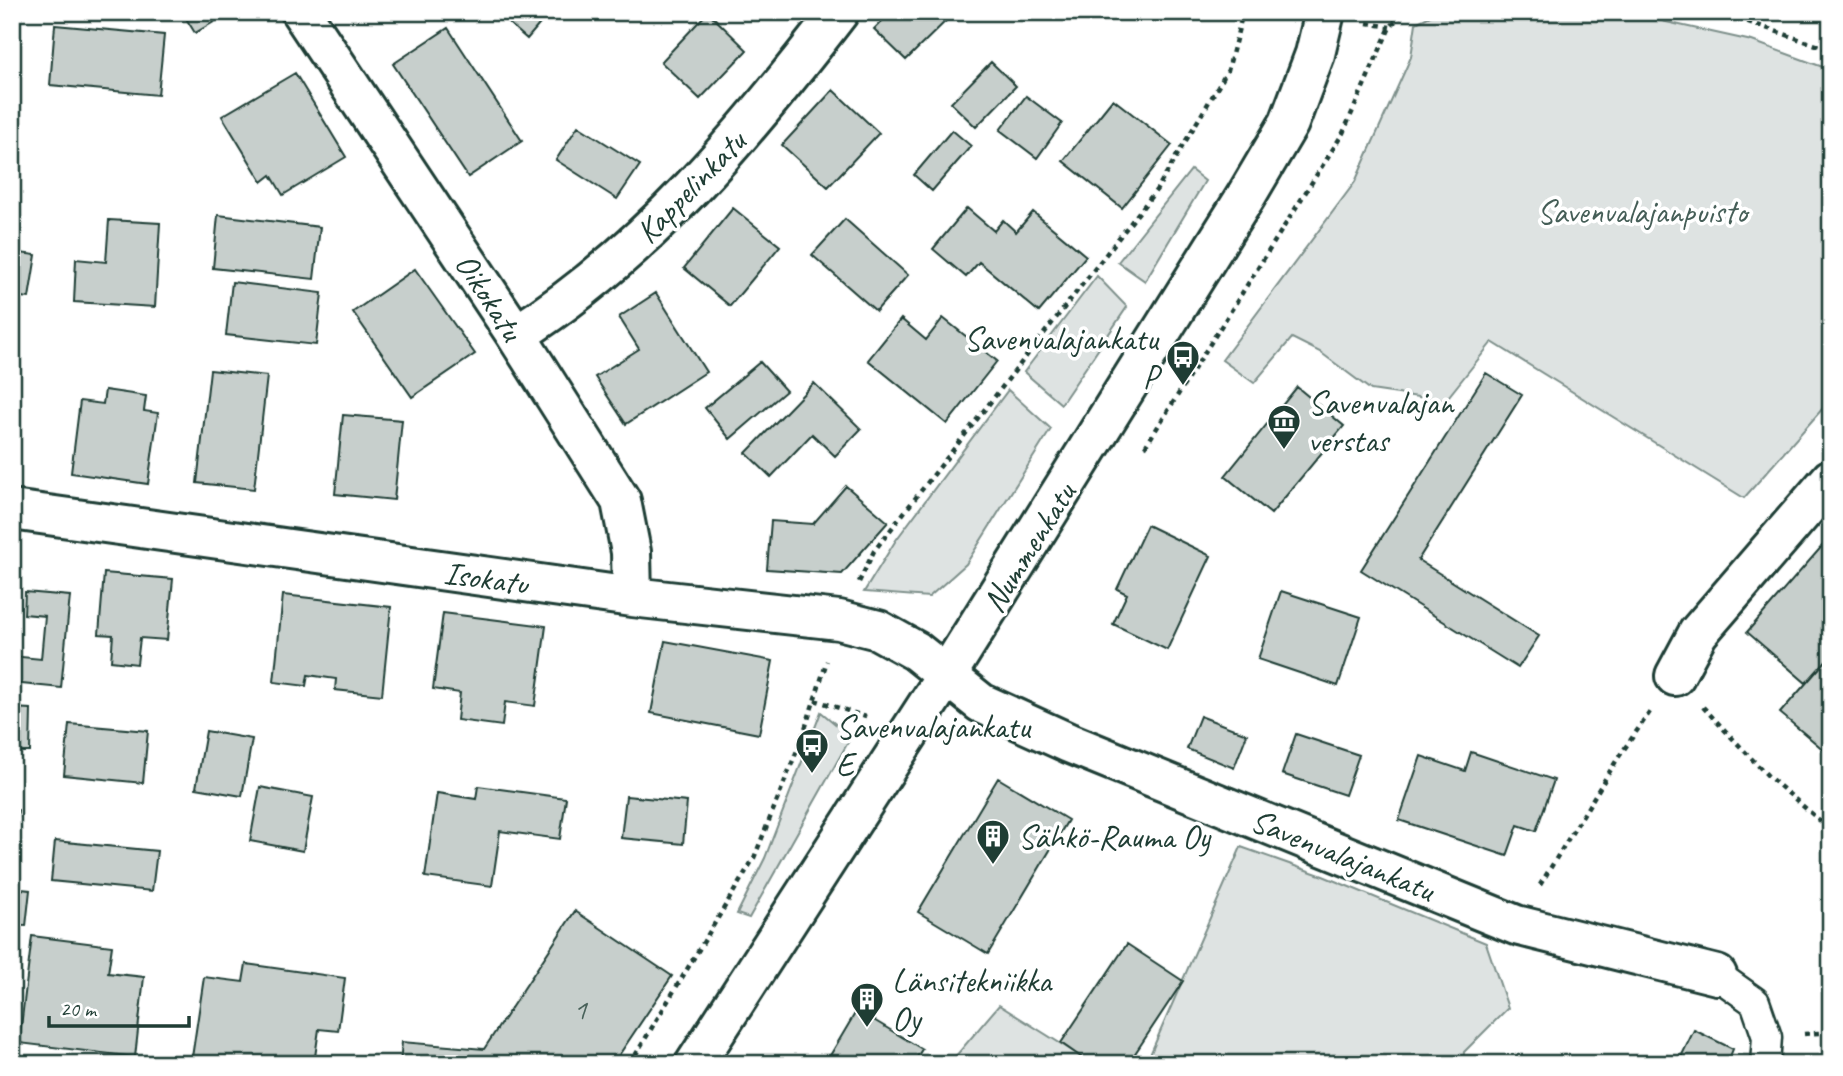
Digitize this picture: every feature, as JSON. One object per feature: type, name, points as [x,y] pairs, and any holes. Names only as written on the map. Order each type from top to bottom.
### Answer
[{"type":"street","name":"Oikokatu","points":[[301,12],[516,335],[621,501],[631,552],[632,597]]},
{"type":"street","name":"Kappelinkatu","points":[[516,335],[565,303],[667,216],[776,94],[839,12]]},
{"type":"street","name":"Nummenkatu","points":[[695,1064],[946,676],[1191,286],[1289,123],[1315,54],[1325,12]]},
{"type":"street","points":[[1675,676],[1698,633],[1831,479]]},
{"type":"street","name":"Isokatu","points":[[12,510],[632,597],[839,620],[878,630],[916,651],[946,676]]},
{"type":"street","name":"Savenvalajankatu","points":[[946,676],[981,703],[1069,743],[1516,925],[1717,975]]},
{"type":"lane","points":[[1717,975],[1755,1002],[1767,1037],[1765,1064]]},
{"type":"path","points":[[630,1064],[754,858],[802,738],[839,620],[874,551],[1157,189],[1228,70],[1243,12]]},
{"type":"path","points":[[1390,27],[1404,12]]},
{"type":"path","points":[[1719,12],[1831,50]]},
{"type":"path","points":[[1516,925],[1618,758],[1675,676],[1768,776],[1831,830]]},
{"type":"green space","name":"Savenvalajanpuisto","points":[[1438,12],[1621,12],[1752,41],[1831,70],[1831,399],[1744,498],[1492,342],[1445,401],[1371,390],[1320,352],[1292,338],[1254,383],[1222,360],[1355,182],[1411,57],[1416,23]]},
{"type":"green space","points":[[1191,170],[1205,181],[1145,281],[1118,262]]},
{"type":"green space","points":[[1097,276],[1127,307],[1061,404],[1024,372]]},
{"type":"green space","points":[[1008,390],[1051,429],[966,564],[929,597],[864,592],[896,540]]},
{"type":"green space","points":[[821,712],[851,737],[749,918],[737,914],[765,858]]},
{"type":"green space","points":[[1241,847],[1323,876],[1486,943],[1508,1008],[1464,1052],[1463,1064],[1146,1064]]},
{"type":"green space","points":[[999,1005],[1093,1064],[949,1064]]},
{"type":"building","points":[[12,12],[21,12],[16,57],[12,56]]},
{"type":"building","points":[[182,12],[231,12],[195,33]]},
{"type":"building","points":[[496,12],[550,12],[527,39]]},
{"type":"building","points":[[708,12],[747,50],[700,99],[661,62]]},
{"type":"building","points":[[891,12],[955,12],[906,60],[874,29]]},
{"type":"building","points":[[55,25],[164,35],[158,95],[50,85]]},
{"type":"building","points":[[448,28],[522,141],[468,177],[393,64]]},
{"type":"building","points":[[991,62],[1016,86],[976,127],[951,103]]},
{"type":"building","points":[[295,73],[346,157],[283,195],[271,175],[262,182],[222,116]]},
{"type":"building","points":[[833,90],[879,133],[828,187],[782,145]]},
{"type":"building","points":[[1026,96],[1062,123],[1037,158],[1000,130]]},
{"type":"building","points":[[1113,99],[1172,145],[1122,208],[1063,161]]},
{"type":"building","points":[[578,126],[640,165],[617,199],[556,160]]},
{"type":"building","points":[[952,130],[971,146],[932,191],[914,175]]},
{"type":"building","points":[[12,159],[18,160],[12,204]]},
{"type":"building","points":[[733,208],[780,246],[730,306],[684,268]]},
{"type":"building","points":[[967,208],[994,231],[1003,220],[1016,232],[1033,212],[1086,256],[1039,312],[979,262],[966,277],[933,249]]},
{"type":"building","points":[[218,215],[320,227],[314,279],[213,268]]},
{"type":"building","points":[[845,219],[908,275],[876,311],[812,255]]},
{"type":"building","points":[[109,220],[160,223],[155,307],[74,302],[76,259],[106,262]]},
{"type":"building","points":[[12,252],[36,255],[29,298],[12,296]]},
{"type":"building","points":[[415,269],[475,354],[412,397],[353,312]]},
{"type":"building","points":[[232,282],[322,293],[316,345],[226,335]]},
{"type":"building","points":[[656,293],[706,372],[626,424],[595,377],[639,349],[619,317]]},
{"type":"building","points":[[943,318],[997,361],[947,424],[868,360],[901,319],[926,340]]},
{"type":"building","points":[[760,362],[786,391],[730,439],[705,408]]},
{"type":"building","points":[[210,370],[267,376],[254,489],[197,483]]},
{"type":"building","points":[[1486,373],[1522,395],[1418,560],[1539,636],[1518,668],[1361,570]]},
{"type":"building","points":[[814,383],[861,429],[835,456],[812,434],[771,477],[746,453]]},
{"type":"building","name":"Savenvalajan verstas","points":[[1297,387],[1344,426],[1271,514],[1225,476]]},
{"type":"building","points":[[105,390],[146,396],[144,411],[158,413],[148,484],[71,473],[80,401],[103,404]]},
{"type":"building","points":[[343,415],[402,420],[394,500],[335,494]]},
{"type":"building","points":[[846,486],[888,522],[842,574],[767,569],[771,521],[813,524]]},
{"type":"building","points":[[1147,525],[1211,556],[1167,650],[1113,624],[1127,594],[1117,589]]},
{"type":"building","points":[[1831,536],[1831,655],[1806,683],[1747,632]]},
{"type":"building","points":[[104,573],[173,579],[167,640],[140,638],[137,664],[111,661],[113,635],[99,634]]},
{"type":"building","points":[[1281,591],[1361,617],[1338,686],[1258,659]]},
{"type":"building","points":[[25,592],[70,596],[61,688],[12,683],[12,656],[41,659],[45,616],[24,614]]},
{"type":"building","points":[[283,595],[391,607],[382,695],[335,690],[336,679],[308,675],[306,686],[274,682]]},
{"type":"building","points":[[443,613],[546,626],[535,706],[505,702],[502,726],[457,720],[460,693],[433,689]]},
{"type":"building","points":[[665,641],[773,661],[759,734],[651,713]]},
{"type":"building","points":[[1831,655],[1831,756],[1780,713]]},
{"type":"building","points":[[12,708],[31,709],[30,752],[12,752]]},
{"type":"building","points":[[1200,716],[1247,734],[1234,768],[1187,749]]},
{"type":"building","points":[[69,724],[148,731],[143,783],[64,775]]},
{"type":"building","points":[[206,731],[252,739],[242,796],[196,788]]},
{"type":"building","points":[[1296,734],[1359,755],[1345,795],[1282,774]]},
{"type":"building","points":[[1471,752],[1554,780],[1536,831],[1518,825],[1507,856],[1399,820],[1421,756],[1465,771]]},
{"type":"building","name":"Sähkö-Rauma Oy","points":[[998,778],[1068,820],[988,954],[918,912]]},
{"type":"building","points":[[478,786],[566,798],[560,839],[500,831],[492,886],[425,877],[437,793],[476,799]]},
{"type":"building","points":[[260,787],[313,797],[303,851],[250,841]]},
{"type":"building","points":[[626,796],[687,802],[683,844],[621,838]]},
{"type":"building","points":[[12,809],[18,810],[15,840],[12,840]]},
{"type":"building","points":[[55,841],[157,851],[152,891],[51,881]]},
{"type":"building","points":[[12,888],[30,890],[26,926],[12,925]]},
{"type":"building","points":[[575,911],[672,976],[613,1064],[400,1064],[402,1042],[484,1049]]},
{"type":"building","points":[[32,936],[112,946],[108,973],[144,977],[135,1057],[19,1043]]},
{"type":"building","points":[[1127,944],[1183,981],[1128,1064],[1091,1064],[1061,1043]]},
{"type":"building","points":[[246,964],[345,978],[338,1031],[319,1029],[314,1064],[191,1064],[204,977],[243,982]]},
{"type":"building","name":"Länsitekniikka Oy","points":[[857,1010],[922,1049],[913,1064],[825,1064]]},
{"type":"building","points":[[1694,1030],[1733,1049],[1727,1064],[1690,1064],[1680,1059]]},
{"type":"place","name":"Savenvalajankatu P","points":[[1183,387]]},
{"type":"place","name":"Savenvalajan verstas","points":[[1284,451]]},
{"type":"place","name":"Savenvalajankatu E","points":[[812,775]]},
{"type":"place","name":"Sähkö-Rauma Oy","points":[[993,866]]},
{"type":"place","name":"Länsitekniikka Oy","points":[[867,1029]]}]
